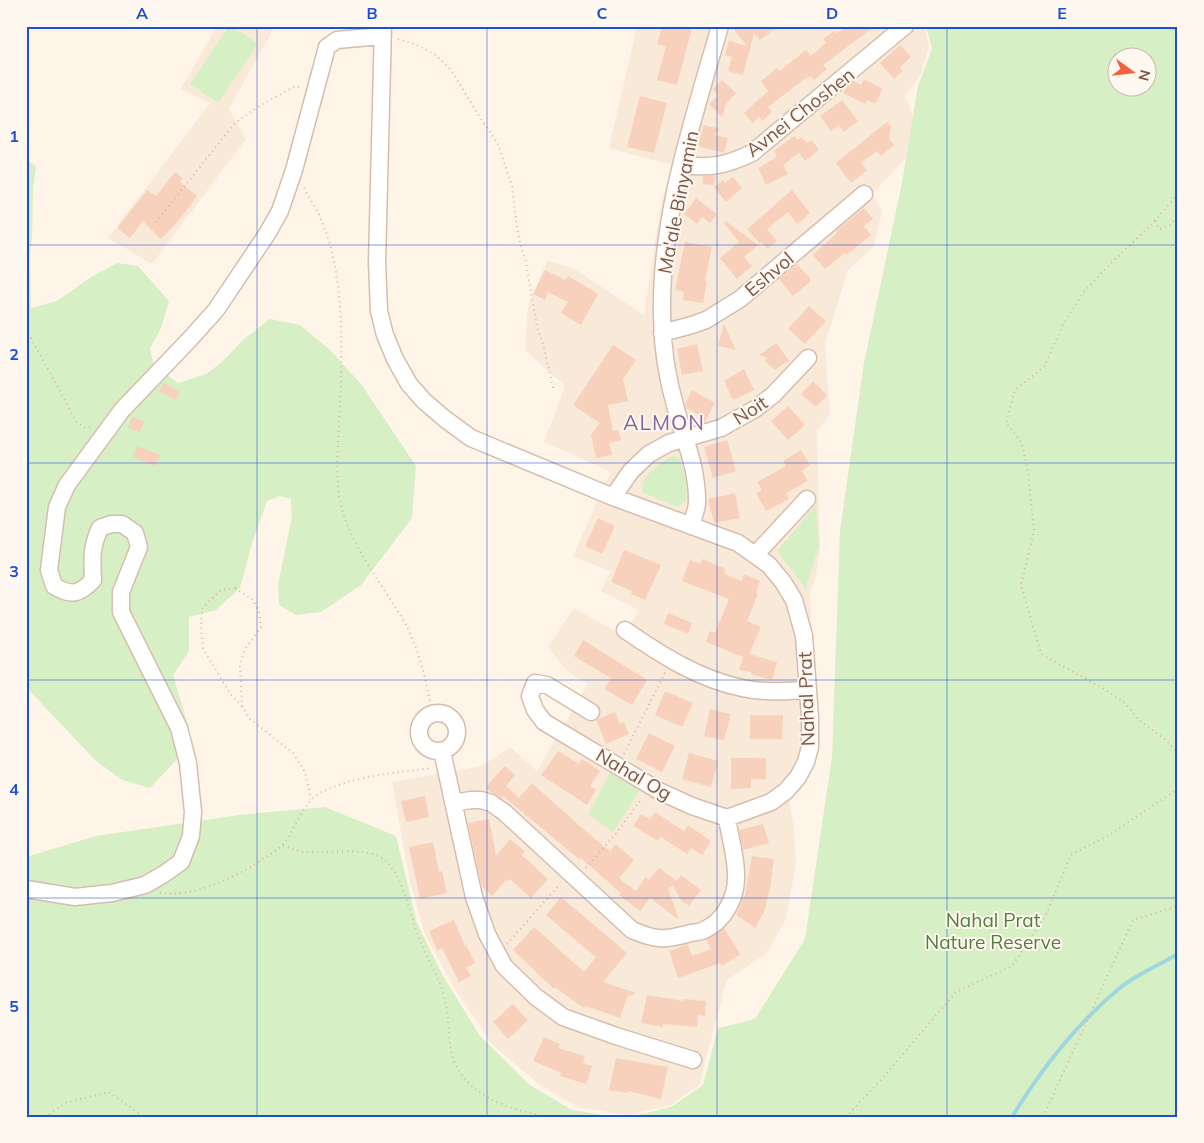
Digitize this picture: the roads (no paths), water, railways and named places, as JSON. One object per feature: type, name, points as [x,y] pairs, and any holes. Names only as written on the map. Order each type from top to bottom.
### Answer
[{"type":"street","points":[[26,889],[75,897],[112,893],[145,885],[180,862],[191,836],[193,812],[188,763],[178,728],[120,612],[121,592],[139,547],[135,533],[122,524],[111,524],[100,528],[94,542],[92,560],[93,580],[83,590],[67,593],[54,586],[49,570],[57,507],[67,485],[122,410],[216,310],[280,211],[294,170],[315,86],[333,26]]},
{"type":"street","name":"Ma'ale Binyamin","points":[[690,526],[697,506],[694,466],[669,382],[662,333],[662,288],[670,219],[682,165],[720,26]]},
{"type":"street","name":"Avnei Choshen","points":[[682,165],[718,166],[752,153],[905,26]]},
{"type":"street","points":[[327,47],[337,40],[382,31]]},
{"type":"street","name":"Nahal Prat","points":[[382,31],[379,311],[385,335],[395,359],[409,384],[424,401],[471,438],[613,497],[738,543],[769,564],[794,600],[804,636],[811,732],[806,762],[798,777],[771,802],[727,818]]},
{"type":"street","name":"Eshvol","points":[[662,333],[706,320],[740,299],[864,194]]},
{"type":"street","name":"Noit","points":[[613,497],[630,472],[649,454],[669,443],[720,428],[755,409],[773,395],[808,358]]},
{"type":"street","points":[[756,554],[807,499]]},
{"type":"street","points":[[625,630],[672,660],[723,683],[743,689],[762,691],[808,690]]},
{"type":"street","name":"Nahal Og","points":[[591,712],[547,685],[535,683],[530,696],[535,710],[544,722],[650,786],[692,806],[727,818]]},
{"type":"street","points":[[444,759],[420,740],[419,727],[426,716],[432,713],[444,714],[454,721],[456,727],[455,739],[444,759],[474,897],[487,934],[504,966],[536,997],[563,1017],[693,1060]]},
{"type":"street","points":[[453,803],[471,800],[491,803],[518,824],[632,930],[652,938],[668,938],[705,930],[718,921],[728,908],[734,894],[736,876],[727,818]]},
{"type":"waterway","name":"Nahal Prat","points":[[1012,1117],[1061,1047],[1105,1001],[1127,983],[1178,954]]},
{"type":"district","name":"ALMON","points":[[664,423]]},
{"type":"park label","name":"Nahal Prat Nature Reserve","points":[[993,931]]}]
